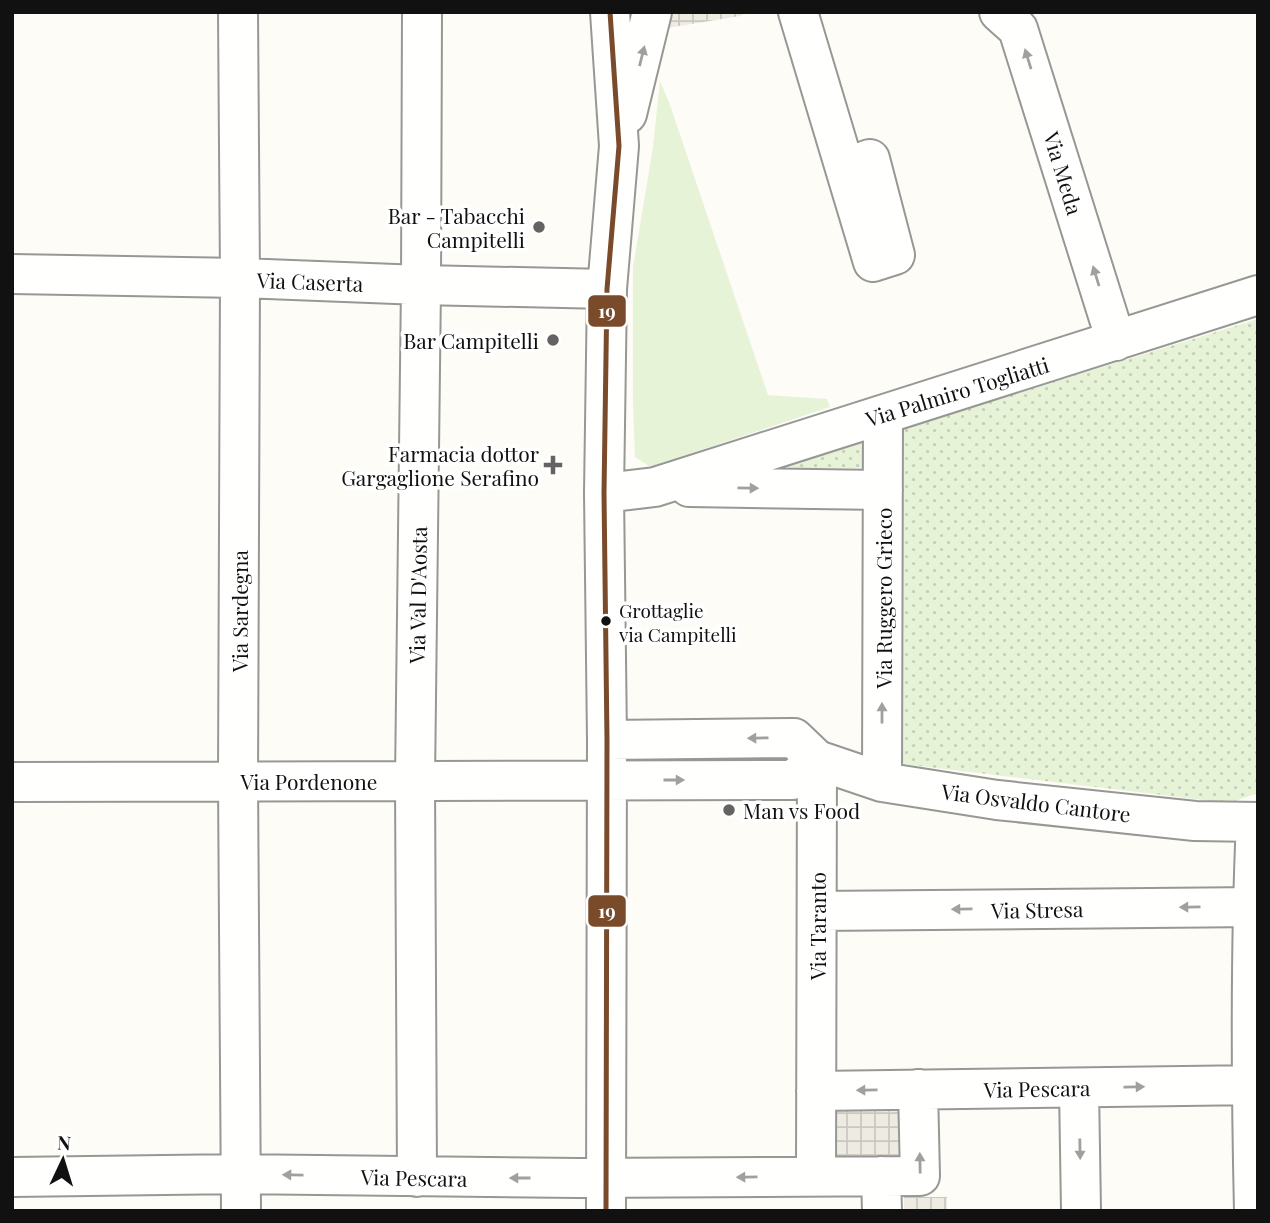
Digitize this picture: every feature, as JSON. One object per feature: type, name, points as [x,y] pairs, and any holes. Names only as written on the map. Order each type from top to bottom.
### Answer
[{"type":"street","name":"Via Sardegna","points":[[238,12],[241,1193]]},
{"type":"street","name":"Via Val D'Aosta","points":[[417,1177],[415,781],[422,12]]},
{"type":"street","points":[[606,1194],[607,740],[604,494],[607,289],[619,146],[610,12]]},
{"type":"street","points":[[619,146],[652,12]]},
{"type":"street","points":[[798,12],[845,168]]},
{"type":"street","name":"Via Meda","points":[[999,12],[1018,29],[1116,341]]},
{"type":"street","name":"Via Caserta","points":[[12,274],[607,289]]},
{"type":"street","name":"Via Palmiro Togliatti","points":[[604,494],[655,486],[1258,295]]},
{"type":"street","name":"Via Ruggero Grieco","points":[[882,782],[883,415]]},
{"type":"street","name":"Via Palmiro Togliatti","points":[[655,486],[883,490]]},
{"type":"street","name":"Via Osvaldo Cantore","points":[[607,740],[794,738],[817,760],[882,782],[997,800],[1195,821],[1257,822]]},
{"type":"street","points":[[606,780],[793,780],[817,760]]},
{"type":"street","name":"Via Taranto","points":[[816,1176],[817,760]]},
{"type":"street","name":"Via Pordenone","points":[[12,782],[606,780]]},
{"type":"street","points":[[1254,1211],[1257,822]]},
{"type":"street","name":"Via Stresa","points":[[817,911],[1255,907]]},
{"type":"street","name":"Via Pescara","points":[[816,1091],[1255,1085]]},
{"type":"street","points":[[1079,1088],[1081,1211]]},
{"type":"street","name":"Via Pescara","points":[[12,1177],[241,1193],[417,1177],[606,1194],[816,1176],[881,1193],[920,1176],[918,1089]]},
{"type":"green space","points":[[660,81],[768,395],[827,399],[830,407],[650,467],[635,457],[633,267],[653,147]]},
{"type":"green space","points":[[1258,319],[1258,793],[1229,803],[903,764],[901,429]]},
{"type":"green space","points":[[864,439],[864,468],[775,468]]},
{"type":"shaded area","points":[[670,12],[750,12],[667,28]]},
{"type":"shaded area","points":[[907,1102],[908,1159],[834,1159],[834,1103]]},
{"type":"shaded area","points":[[904,1197],[947,1197],[947,1211],[904,1211]]},
{"type":"transit line","name":"19","points":[[606,1211],[607,740],[604,493],[607,289],[619,146],[610,12]]},
{"type":"place","name":"Bar - Tabacchi Campitelli","points":[[539,227]]},
{"type":"place","name":"Bar Campitelli","points":[[553,340]]},
{"type":"place","name":"Farmacia dottor Gargaglione Serafino","points":[[553,465]]},
{"type":"place","name":"Grottaglie via Campitelli","points":[[606,621]]},
{"type":"place","name":"Man vs Food","points":[[729,810]]}]
